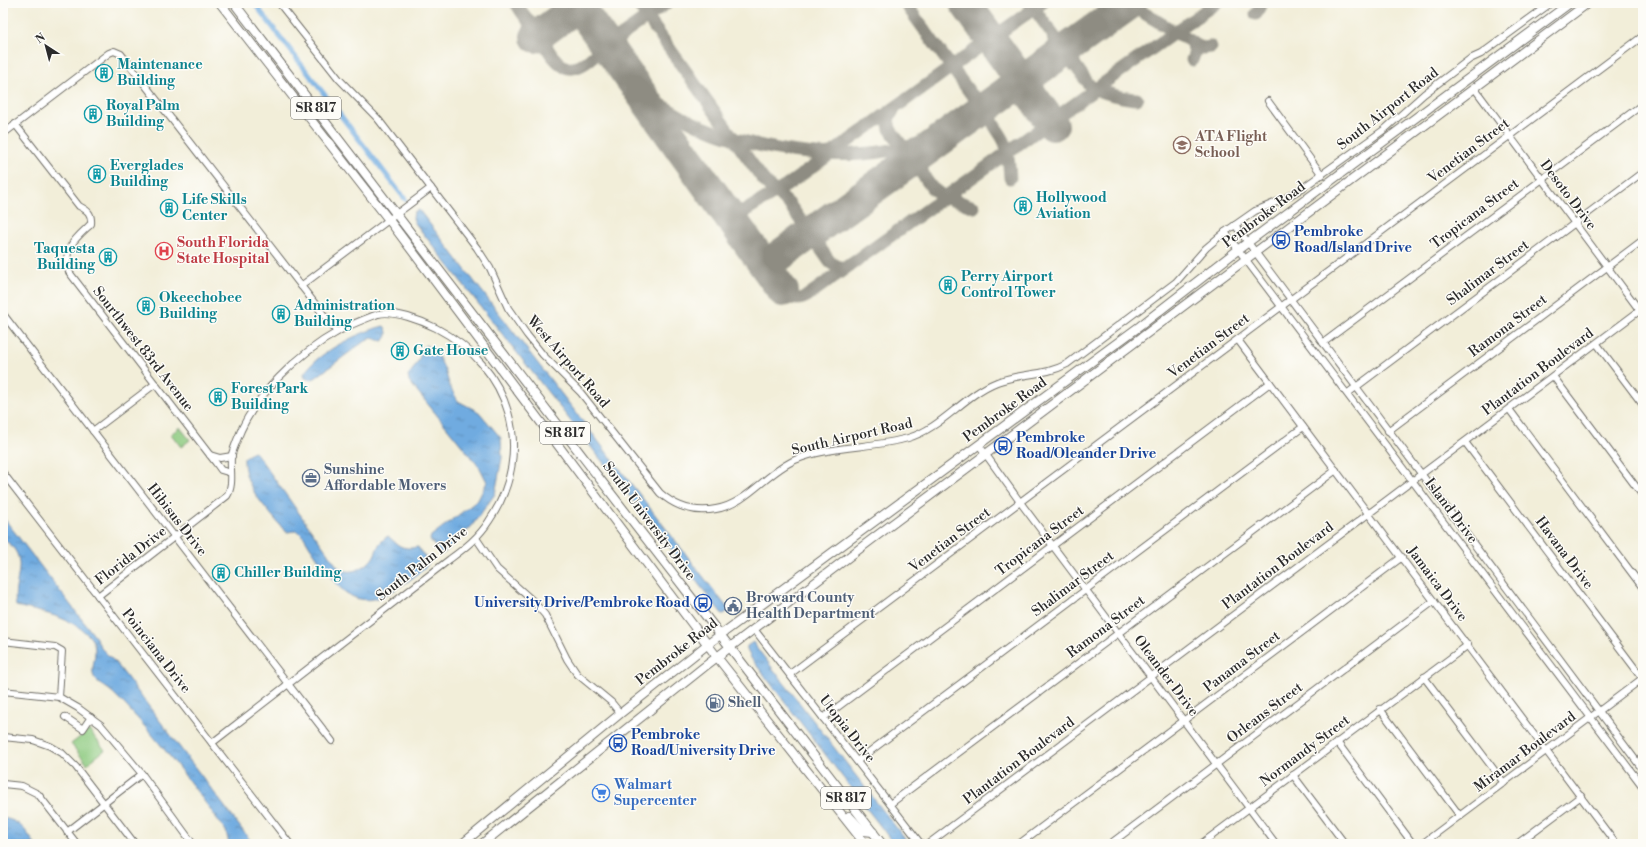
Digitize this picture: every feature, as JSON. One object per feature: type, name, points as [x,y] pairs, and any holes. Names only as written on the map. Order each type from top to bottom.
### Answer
[{"type":"main road","name":"South University Drive","points":[[220,3],[389,220],[717,657],[865,844]]},
{"type":"main road","name":"South University Drive","points":[[234,3],[397,213],[729,648],[882,844]]},
{"type":"main road","name":"Pembroke Road","points":[[482,844],[717,657],[1246,258],[1475,89],[1588,3]]},
{"type":"main road","name":"Pembroke Road","points":[[462,844],[620,713],[708,644],[885,512],[979,445],[1140,326],[1248,242],[1567,5]]},
{"type":"main road","points":[[1527,49],[1530,41],[1563,16],[1567,5]]},
{"type":"main road","points":[[1475,89],[1475,84],[1478,78],[1514,50],[1523,38]]},
{"type":"main road","points":[[813,778],[822,784],[863,831],[872,832]]},
{"type":"street","name":"West Airport Road","points":[[279,3],[339,79],[378,119],[477,248],[490,268],[508,308],[527,335],[581,393],[656,489],[670,501],[681,507],[694,510]]},
{"type":"street","name":"South Airport Road","points":[[694,510],[716,509],[732,504],[784,466],[803,458],[898,440],[919,434],[933,426],[991,385],[1004,380],[1048,372],[1062,366],[1176,282],[1206,248],[1225,232],[1255,211],[1291,196],[1322,175],[1384,130],[1424,94],[1470,59],[1481,54],[1551,3]]},
{"type":"street","name":"Venetian Street","points":[[790,674],[1643,36]]},
{"type":"street","points":[[3,134],[109,53],[114,51],[121,54],[337,332]]},
{"type":"street","name":"Desoto Drive","points":[[1475,89],[1574,223],[1642,311]]},
{"type":"street","points":[[1268,101],[1322,175]]},
{"type":"street","name":"Tropicana Street","points":[[1322,343],[1643,104]]},
{"type":"street","name":"Sourthwest 83rd Avenue","points":[[15,124],[79,206],[90,214],[91,224],[78,235],[71,244],[67,259],[69,272],[221,470],[231,473]]},
{"type":"street","name":"Shalimar Street","points":[[1348,393],[1643,172]]},
{"type":"street","points":[[301,286],[432,188]]},
{"type":"street","points":[[1235,225],[1248,242]]},
{"type":"street","points":[[1225,232],[1239,249]]},
{"type":"street","name":"Ramona Street","points":[[1388,431],[1643,240]]},
{"type":"street","name":"Island Drive","points":[[1248,242],[1322,343],[1643,770]]},
{"type":"street","name":"Island Drive","points":[[1239,249],[1643,787]]},
{"type":"street","name":"Plantation Boulevard","points":[[928,844],[1413,480],[1642,311]]},
{"type":"street","name":"Florida Drive","points":[[98,596],[226,496],[230,490],[232,456],[237,439],[246,420],[273,384],[293,364],[337,332],[384,312],[399,315]]},
{"type":"street","points":[[1124,312],[1129,318]]},
{"type":"street","name":"Hibisus Drive","points":[[3,314],[332,741]]},
{"type":"street","name":"South Palm Drive","points":[[212,743],[476,538],[489,522],[498,507],[510,476],[513,441],[509,415],[505,403],[489,371],[478,357],[448,334],[430,325],[399,315]]},
{"type":"street","name":"Jamaica Drive","points":[[1238,340],[1547,750],[1613,843]]},
{"type":"street","points":[[1596,344],[1643,406]]},
{"type":"street","points":[[1553,376],[1643,496]]},
{"type":"street","name":"Tropicana Street","points":[[823,718],[1270,383]]},
{"type":"street","points":[[94,431],[155,384]]},
{"type":"street","points":[[1509,410],[1643,588]]},
{"type":"street","name":"Shalimar Street","points":[[857,761],[1303,427]]},
{"type":"street","name":"Havana Drive","points":[[1465,442],[1643,678]]},
{"type":"street","name":"Oleander Drive","points":[[979,445],[1085,590],[1276,844]]},
{"type":"street","points":[[209,454],[220,458],[232,456]]},
{"type":"street","name":"Ramona Street","points":[[890,804],[1336,470]]},
{"type":"street","name":"Poinciana Drive","points":[[3,473],[290,844]]},
{"type":"street","points":[[476,538],[497,569],[533,601],[545,615],[567,659],[577,674],[611,702],[620,713]]},
{"type":"street","name":"Panama Street","points":[[1019,844],[1402,557]]},
{"type":"street","name":"Orleans Street","points":[[1110,844],[1434,601]]},
{"type":"street","name":"Utopia Drive","points":[[754,629],[921,844]]},
{"type":"street","points":[[3,641],[55,647],[62,652],[59,697]]},
{"type":"street","name":"Normandy Street","points":[[1205,843],[1380,709],[1468,645]]},
{"type":"street","points":[[1424,677],[1504,783]]},
{"type":"street","name":"Miramar Boulevard","points":[[1422,844],[1643,678]]},
{"type":"street","points":[[3,691],[59,697],[101,725],[142,774],[193,844]]},
{"type":"street","points":[[1380,709],[1460,816]]},
{"type":"street","points":[[65,717],[83,729],[91,717]]},
{"type":"street","points":[[3,737],[33,740],[50,746],[62,753],[76,767],[135,844]]},
{"type":"street","points":[[1337,742],[1413,844]]},
{"type":"street","points":[[67,832],[142,774]]},
{"type":"street","points":[[1293,775],[1345,844]]},
{"type":"street","points":[[3,784],[22,786],[38,794],[77,844]]},
{"type":"street","points":[[1517,844],[1581,796]]},
{"type":"green space","points":[[180,427],[190,440],[181,447],[171,434]]},
{"type":"green space","points":[[89,730],[105,750],[87,764],[71,744]]},
{"type":"water","points":[[419,210],[729,610],[723,615],[415,223],[413,218],[414,212]]},
{"type":"water","points":[[384,326],[387,334],[384,340],[382,341],[372,338],[362,343],[315,378],[310,380],[305,378],[304,374],[318,358],[352,338]]},
{"type":"water","points":[[426,345],[438,356],[445,370],[450,387],[458,401],[479,412],[501,438],[502,458],[495,494],[471,527],[444,553],[441,554],[430,540],[431,536],[478,500],[487,482],[480,468],[409,381],[408,375],[421,355],[423,347]]},
{"type":"water","points":[[253,452],[256,453],[337,566],[341,569],[345,571],[353,571],[366,565],[374,556],[380,543],[388,536],[401,546],[408,548],[418,547],[429,563],[422,571],[396,589],[380,597],[367,600],[355,598],[345,592],[335,583],[302,535],[296,531],[287,532],[283,529],[263,505],[251,487],[247,478],[244,458]]},
{"type":"water","points":[[3,517],[96,638],[101,648],[116,663],[253,844],[229,844],[226,831],[168,754],[122,702],[111,691],[96,680],[93,676],[95,647],[93,641],[88,635],[72,623],[63,619],[16,606],[15,597],[19,562],[17,554],[12,546],[3,539]]},
{"type":"water","points":[[753,642],[909,844],[894,844],[751,658],[747,650],[747,646]]},
{"type":"water","points":[[3,818],[14,821],[22,827],[35,844],[3,844]]},
{"type":"waterway","points":[[254,3],[405,199]]},
{"type":"taxiway","points":[[516,3],[526,18],[534,25],[544,28],[550,27]]},
{"type":"taxiway","points":[[637,3],[762,178],[789,204],[830,262],[841,267],[852,264]]},
{"type":"taxiway","points":[[599,35],[608,39],[618,38],[667,3]]},
{"type":"taxiway","points":[[905,3],[974,97],[981,100],[1000,97],[994,105],[991,117],[992,122],[1005,143],[1009,160],[1010,178]]},
{"type":"taxiway","points":[[1030,3],[1090,86],[1113,95],[1137,99]]},
{"type":"taxiway","points":[[984,29],[994,33],[1002,31],[1042,3]]},
{"type":"taxiway","points":[[1075,66],[1074,53],[1080,42],[1103,18],[1114,3]]},
{"type":"taxiway","points":[[1043,110],[1051,115],[1062,113],[1216,3]]},
{"type":"taxiway","points":[[1256,14],[1260,8],[1260,3]]},
{"type":"taxiway","points":[[1116,14],[1128,10],[1139,10],[1198,46],[1203,48],[1211,47]]},
{"type":"taxiway","points":[[550,27],[545,35],[546,45],[550,53],[557,61],[564,67],[568,68],[576,67],[585,63],[596,53],[600,46],[599,35]]},
{"type":"taxiway","points":[[727,214],[735,215],[743,212],[786,186],[978,48],[984,40],[984,29]]},
{"type":"taxiway","points":[[1045,65],[1054,52],[1055,44],[1053,36]]},
{"type":"taxiway","points":[[616,59],[614,47],[620,37]]},
{"type":"taxiway","points":[[1191,42],[1195,52],[1192,60]]},
{"type":"taxiway","points":[[627,74],[657,102],[699,125],[734,139],[772,148],[811,153],[850,154],[888,151],[924,142],[957,128]]},
{"type":"taxiway","points":[[894,109],[888,119],[890,129],[932,188],[941,195],[974,207]]},
{"type":"taxiway","points":[[783,291],[794,299],[800,299],[807,296],[1037,131],[1043,122],[1043,110]]},
{"type":"taxiway","points":[[924,176],[921,167],[922,160],[933,146]]},
{"type":"taxiway","points":[[745,238],[738,223],[740,217],[746,211]]},
{"type":"runway","points":[[576,3],[783,291]]},
{"type":"runway","points":[[536,37],[582,3]]},
{"type":"runway","points":[[965,3],[1053,125]]},
{"type":"runway","points":[[765,266],[1131,3]]},
{"type":"place","name":"Maintenance Building","points":[[104,73]]},
{"type":"place","name":"Royal Palm Building","points":[[93,114]]},
{"type":"place","name":"ATA Flight School","points":[[1182,145]]},
{"type":"place","name":"Everglades Building","points":[[97,174]]},
{"type":"place","name":"Hollywood Aviation","points":[[1023,206]]},
{"type":"place","name":"Life Skills Center","points":[[169,208]]},
{"type":"place","name":"Pembroke Road/Island Drive","points":[[1281,240]]},
{"type":"place","name":"South Florida State Hospital","points":[[164,251]]},
{"type":"place","name":"Taquesta Building","points":[[108,257]]},
{"type":"place","name":"Perry Airport Control Tower","points":[[948,285]]},
{"type":"place","name":"Okeechobee Building","points":[[146,306]]},
{"type":"place","name":"Administration Building","points":[[281,314]]},
{"type":"place","name":"Gate House","points":[[400,351]]},
{"type":"place","name":"Forest Park Building","points":[[218,397]]},
{"type":"place","name":"Pembroke Road/Oleander Drive","points":[[1003,446]]},
{"type":"place","name":"Sunshine Affordable Movers","points":[[311,478]]},
{"type":"place","name":"Chiller Building","points":[[221,573]]},
{"type":"place","name":"University Drive/Pembroke Road","points":[[703,603]]},
{"type":"place","name":"Broward County Health Department","points":[[733,606]]},
{"type":"place","name":"Shell","points":[[715,703]]},
{"type":"place","name":"Pembroke Road/University Drive","points":[[618,743]]},
{"type":"place","name":"Walmart Supercenter","points":[[601,793]]}]
